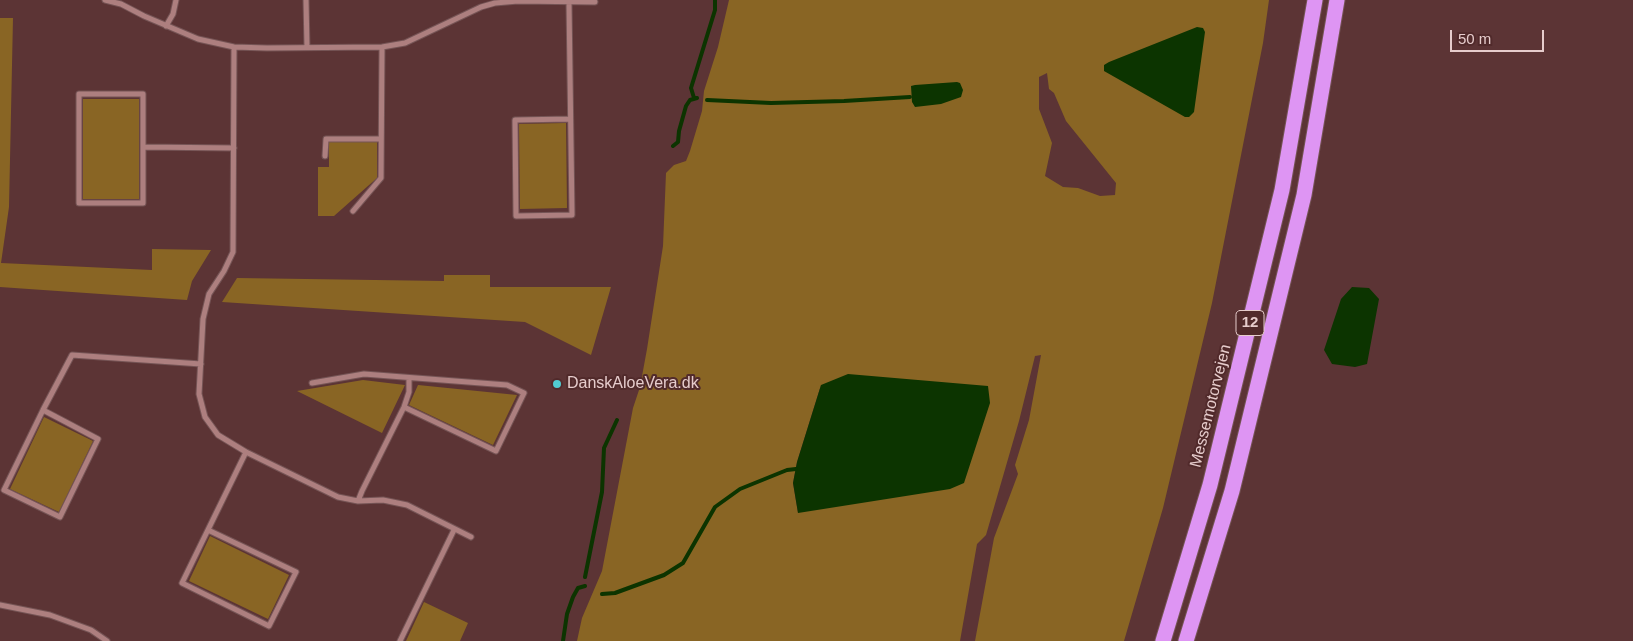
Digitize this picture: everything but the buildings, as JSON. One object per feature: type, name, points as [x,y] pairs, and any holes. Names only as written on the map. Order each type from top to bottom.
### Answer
[{"type":"highway","name":"Messemotorvejen","points":[[1163,641],[1210,485],[1282,190],[1315,0]]},
{"type":"highway","name":"12","points":[[1186,641],[1232,490],[1304,195],[1337,0]]},
{"type":"street","points":[[106,0],[121,4],[198,39],[234,47],[267,48],[382,47],[405,43],[481,7],[495,3],[519,1],[595,2]]},
{"type":"street","points":[[166,26],[173,14],[176,0]]},
{"type":"street","points":[[306,0],[306,47]]},
{"type":"street","points":[[569,3],[572,215],[516,216],[515,120],[570,119]]},
{"type":"street","points":[[234,47],[233,252],[224,271],[209,294],[203,319],[199,394],[205,417],[218,435],[246,452],[338,497],[358,502],[383,500],[406,505],[471,538]]},
{"type":"street","points":[[353,211],[382,178],[382,47]]},
{"type":"street","points":[[79,94],[143,94],[143,147],[143,203],[78,203],[79,94]]},
{"type":"street","points":[[325,156],[326,139],[381,138]]},
{"type":"street","points":[[143,147],[234,148]]},
{"type":"street","points":[[42,410],[98,439],[60,517],[4,490],[42,410],[72,355],[201,364]]},
{"type":"street","points":[[312,383],[364,374],[508,385],[524,393],[496,452],[404,407]]},
{"type":"street","points":[[358,502],[404,407],[409,392],[409,378]]},
{"type":"street","points":[[208,530],[296,572],[269,626],[182,583],[246,452]]},
{"type":"street","points":[[400,641],[454,530]]},
{"type":"street","points":[[0,605],[50,615],[91,630],[107,641]]},
{"type":"shaded area","points":[[729,0],[1269,0],[1263,43],[1212,303],[1163,508],[1124,641],[975,641],[994,538],[1018,474],[1015,465],[1029,420],[1041,355],[1035,356],[1019,421],[986,535],[977,544],[960,641],[577,641],[582,618],[602,571],[633,408],[640,387],[663,246],[666,173],[674,165],[686,161],[702,111],[704,91],[718,47]],"holes":[[[1047,73],[1049,89],[1054,93],[1066,121],[1116,183],[1115,195],[1100,196],[1078,188],[1063,187],[1045,176],[1052,143],[1039,109],[1039,77]],[[821,385],[798,513],[793,483],[797,462]]]},
{"type":"shaded area","points":[[0,18],[13,18],[9,207],[1,263],[152,270],[152,249],[211,250],[192,281],[187,300],[0,287]]},
{"type":"shaded area","points":[[1197,27],[1203,28],[1205,32],[1194,112],[1189,117],[1185,117],[1104,71],[1104,65],[1109,62]]},
{"type":"shaded area","points":[[960,83],[963,90],[961,97],[941,104],[915,107],[912,102],[911,86]]},
{"type":"shaded area","points":[[83,99],[139,99],[139,199],[83,199]]},
{"type":"shaded area","points":[[566,123],[567,208],[520,209],[519,124]]},
{"type":"shaded area","points":[[329,142],[377,142],[377,178],[334,216],[318,216],[318,167],[329,167]]},
{"type":"shaded area","points":[[444,275],[490,275],[490,287],[611,287],[591,355],[525,322],[222,302],[237,278],[444,281]]},
{"type":"shaded area","points":[[1352,287],[1369,288],[1379,299],[1367,364],[1355,367],[1332,364],[1324,350],[1341,299]]},
{"type":"shaded area","points":[[848,374],[988,386],[990,403],[964,483],[950,489],[798,513],[793,483],[797,462],[821,385]]},
{"type":"shaded area","points":[[363,380],[405,385],[382,433],[297,391]]},
{"type":"shaded area","points":[[418,385],[517,395],[493,445],[409,405]]},
{"type":"shaded area","points":[[44,417],[93,441],[59,512],[10,489]]},
{"type":"shaded area","points":[[210,536],[289,575],[268,619],[189,581]]},
{"type":"shaded area","points":[[424,602],[468,623],[460,641],[406,641]]},
{"type":"waterway","points":[[694,98],[691,88],[715,10],[715,0]]},
{"type":"waterway","points":[[707,100],[771,103],[910,97]]},
{"type":"waterway","points":[[673,146],[678,142],[686,106],[690,100],[697,98]]},
{"type":"waterway","points":[[585,577],[602,492],[604,448],[617,420]]},
{"type":"waterway","points":[[602,594],[615,593],[664,575],[683,563],[715,507],[740,489],[787,470],[796,469]]},
{"type":"waterway","points":[[563,641],[567,614],[573,597],[578,588],[585,586]]},
{"type":"place","name":"DanskAloeVera.dk","points":[[557,384]]}]
